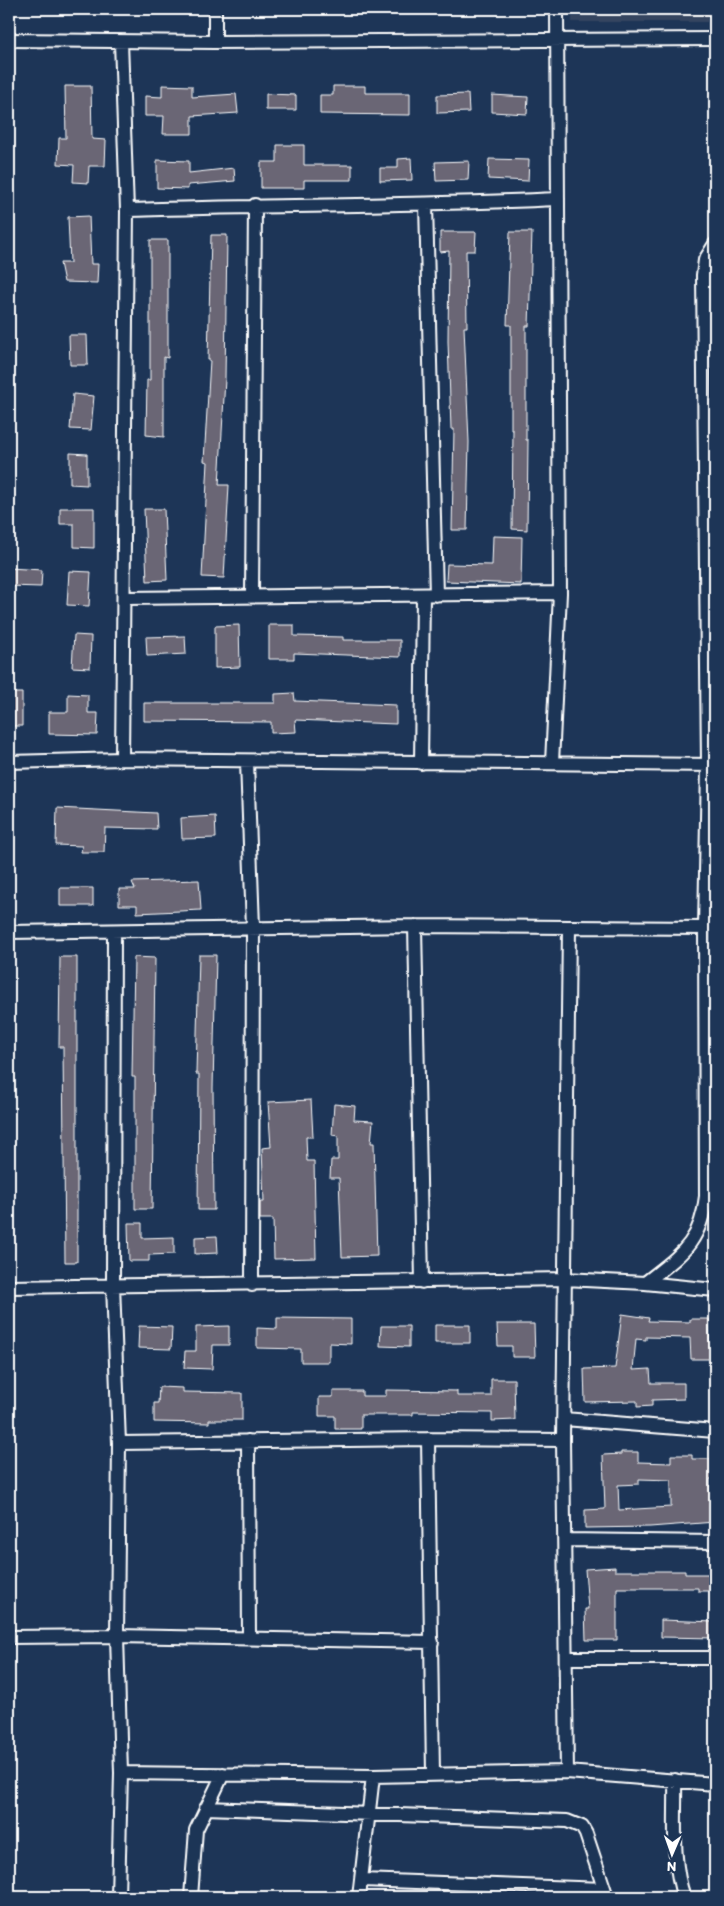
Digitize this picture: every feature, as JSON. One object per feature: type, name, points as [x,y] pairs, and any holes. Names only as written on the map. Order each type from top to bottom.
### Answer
[{"type":"street","points":[[215,9],[215,42]]},
{"type":"street","points":[[552,763],[560,593],[557,9]]},
{"type":"street","points":[[9,40],[215,42],[715,39]]},
{"type":"street","points":[[121,42],[127,210],[125,598],[122,760]]},
{"type":"street","points":[[127,210],[255,205],[426,205],[558,199]]},
{"type":"street","points":[[252,596],[255,205]]},
{"type":"street","points":[[420,763],[429,595],[426,205]]},
{"type":"street","points":[[645,1283],[680,1255],[694,1239],[704,1218],[706,1196],[705,928],[712,764],[703,275],[705,260],[715,244]]},
{"type":"street","points":[[125,598],[560,593]]},
{"type":"street","points":[[9,762],[122,760],[712,764]]},
{"type":"street","points":[[247,762],[253,927],[252,1285]]},
{"type":"street","points":[[9,932],[415,926],[705,928]]},
{"type":"street","points":[[415,926],[422,1282]]},
{"type":"street","points":[[567,1772],[563,1440],[569,928]]},
{"type":"street","points":[[114,931],[113,1285],[119,1443],[117,1636],[121,1773],[118,1897]]},
{"type":"street","points":[[9,1288],[113,1285],[252,1285],[565,1280],[645,1283],[715,1290]]},
{"type":"street","points":[[564,1419],[715,1431]]},
{"type":"street","points":[[119,1443],[428,1439],[563,1440]]},
{"type":"street","points":[[428,1439],[433,1773]]},
{"type":"street","points":[[248,1441],[249,1638]]},
{"type":"street","points":[[565,1540],[715,1542]]},
{"type":"street","points":[[9,1637],[117,1636],[432,1642]]},
{"type":"street","points":[[566,1658],[715,1658]]},
{"type":"street","points":[[121,1773],[373,1776],[433,1773],[567,1772],[715,1784]]},
{"type":"street","points":[[190,1897],[196,1830],[223,1774]]},
{"type":"street","points":[[359,1897],[373,1776]]},
{"type":"street","points":[[675,1780],[677,1879],[684,1897]]},
{"type":"street","points":[[206,1808],[575,1822],[582,1827],[586,1834],[606,1893],[362,1880]]},
{"type":"shaded area","points":[[572,9],[715,9],[715,22],[572,22]]},
{"type":"building","points":[[162,85],[192,86],[192,97],[236,94],[238,113],[192,116],[192,134],[163,134],[164,116],[145,116],[145,96],[162,97]]},
{"type":"building","points":[[65,86],[91,86],[92,139],[106,140],[105,166],[89,166],[88,183],[73,182],[74,165],[58,164],[59,138],[66,138]]},
{"type":"building","points":[[333,86],[365,86],[365,93],[410,93],[410,115],[320,114],[320,95],[333,95]]},
{"type":"building","points":[[266,94],[296,95],[296,110],[266,110]]},
{"type":"building","points":[[468,94],[469,112],[437,113],[437,95]]},
{"type":"building","points":[[492,95],[528,97],[527,114],[492,112]]},
{"type":"building","points":[[277,145],[304,145],[304,165],[352,165],[352,180],[304,180],[304,188],[261,188],[261,162],[277,162]]},
{"type":"building","points":[[411,158],[412,180],[380,181],[380,168],[398,168],[398,159]]},
{"type":"building","points":[[489,159],[529,160],[528,181],[488,179]]},
{"type":"building","points":[[157,160],[189,161],[189,173],[234,168],[235,181],[188,185],[188,189],[157,188]]},
{"type":"building","points":[[469,161],[468,180],[436,181],[435,162]]},
{"type":"building","points":[[89,216],[91,264],[98,264],[97,283],[64,282],[60,263],[70,263],[68,217]]},
{"type":"building","points":[[440,232],[476,232],[475,251],[466,251],[467,327],[464,327],[469,442],[467,530],[452,530],[454,429],[451,429],[448,341],[449,251],[440,252]]},
{"type":"building","points":[[510,232],[532,232],[529,326],[526,326],[527,530],[512,529],[511,325],[507,325]]},
{"type":"building","points":[[211,235],[227,235],[225,379],[219,485],[229,485],[224,578],[202,577],[208,462],[204,461],[210,360],[208,360]]},
{"type":"building","points":[[150,240],[168,240],[168,358],[164,357],[164,437],[146,435],[147,380],[150,380]]},
{"type":"building","points":[[69,335],[87,335],[88,365],[70,365]]},
{"type":"building","points":[[73,394],[94,396],[91,430],[70,429]]},
{"type":"building","points":[[70,453],[87,454],[87,485],[70,484]]},
{"type":"building","points":[[60,508],[94,508],[94,548],[74,547],[74,524],[60,524]]},
{"type":"building","points":[[144,509],[164,509],[167,580],[147,581]]},
{"type":"building","points":[[493,536],[522,537],[521,584],[446,581],[447,564],[492,565]]},
{"type":"building","points":[[9,568],[42,570],[41,587],[9,586]]},
{"type":"building","points":[[69,571],[91,572],[89,606],[67,605]]},
{"type":"building","points":[[239,625],[240,667],[215,668],[215,626]]},
{"type":"building","points":[[269,625],[294,625],[294,636],[343,637],[343,640],[400,640],[400,657],[294,653],[294,659],[269,659]]},
{"type":"building","points":[[74,635],[91,636],[90,668],[72,667]]},
{"type":"building","points":[[185,636],[186,654],[147,656],[146,637]]},
{"type":"building","points":[[9,693],[22,693],[22,726],[9,726]]},
{"type":"building","points":[[294,693],[295,701],[396,705],[396,724],[295,720],[296,732],[271,733],[271,722],[144,721],[144,703],[275,703],[275,694]]},
{"type":"building","points":[[68,694],[88,695],[88,713],[98,713],[97,735],[49,734],[49,712],[68,712]]},
{"type":"building","points":[[57,808],[156,813],[157,829],[105,828],[104,852],[81,852],[82,846],[56,845]]},
{"type":"building","points":[[215,816],[216,838],[182,839],[181,818]]},
{"type":"building","points":[[199,880],[201,910],[137,913],[137,905],[119,905],[119,889],[135,889],[132,882]]},
{"type":"building","points":[[60,888],[93,888],[93,906],[60,906]]},
{"type":"building","points":[[199,955],[216,955],[213,1088],[214,1210],[198,1210],[199,1074],[196,1074]]},
{"type":"building","points":[[60,957],[77,957],[77,1262],[65,1262],[63,1047],[59,1047]]},
{"type":"building","points":[[134,957],[155,958],[152,1209],[135,1209],[135,1077],[132,1077]]},
{"type":"building","points":[[311,1100],[313,1137],[306,1137],[307,1161],[314,1161],[316,1258],[274,1259],[273,1219],[260,1219],[260,1202],[264,1202],[262,1148],[271,1147],[268,1102]]},
{"type":"building","points":[[334,1104],[355,1106],[354,1120],[373,1121],[371,1143],[374,1143],[377,1256],[342,1257],[339,1178],[330,1178],[331,1160],[338,1160],[338,1136],[332,1135]]},
{"type":"building","points":[[128,1223],[142,1223],[142,1238],[174,1237],[174,1254],[149,1255],[149,1261],[129,1261]]},
{"type":"building","points":[[217,1236],[218,1253],[195,1254],[195,1237]]},
{"type":"building","points":[[622,1314],[649,1318],[648,1321],[690,1322],[690,1319],[709,1319],[710,1359],[691,1359],[690,1338],[646,1337],[646,1340],[636,1339],[633,1370],[650,1369],[651,1383],[684,1383],[684,1399],[652,1400],[652,1406],[637,1407],[637,1401],[585,1402],[584,1369],[615,1368]]},
{"type":"building","points":[[277,1318],[351,1319],[351,1344],[329,1343],[329,1362],[301,1362],[301,1349],[257,1348],[257,1328],[277,1329]]},
{"type":"building","points":[[497,1324],[534,1324],[535,1357],[512,1357],[512,1346],[498,1346]]},
{"type":"building","points":[[435,1325],[470,1325],[470,1343],[435,1343]]},
{"type":"building","points":[[139,1326],[172,1327],[171,1349],[138,1348]]},
{"type":"building","points":[[229,1326],[229,1345],[213,1345],[212,1369],[184,1368],[185,1351],[196,1351],[196,1327]]},
{"type":"building","points":[[381,1326],[409,1326],[409,1347],[380,1346]]},
{"type":"building","points":[[491,1379],[514,1379],[515,1420],[492,1421],[492,1413],[413,1412],[413,1415],[361,1415],[361,1429],[335,1429],[335,1416],[319,1416],[319,1397],[333,1397],[333,1391],[362,1391],[362,1396],[386,1396],[386,1390],[457,1391],[457,1396],[491,1396]]},
{"type":"building","points":[[159,1387],[183,1388],[183,1392],[242,1393],[242,1420],[209,1420],[209,1423],[154,1422],[154,1403],[158,1403]]},
{"type":"building","points":[[621,1452],[638,1452],[638,1462],[671,1463],[671,1455],[692,1455],[692,1459],[715,1459],[715,1478],[710,1479],[710,1504],[715,1503],[715,1522],[650,1527],[585,1528],[585,1510],[605,1509],[603,1455],[621,1454]],"holes":[[[639,1479],[671,1480],[671,1507],[619,1510],[618,1485],[639,1484]]]},
{"type":"building","points":[[615,1567],[615,1571],[685,1571],[685,1574],[715,1574],[715,1591],[698,1591],[698,1588],[617,1588],[617,1640],[586,1640],[585,1609],[588,1609],[585,1569]]},
{"type":"building","points":[[661,1620],[715,1622],[715,1638],[661,1637]]}]
